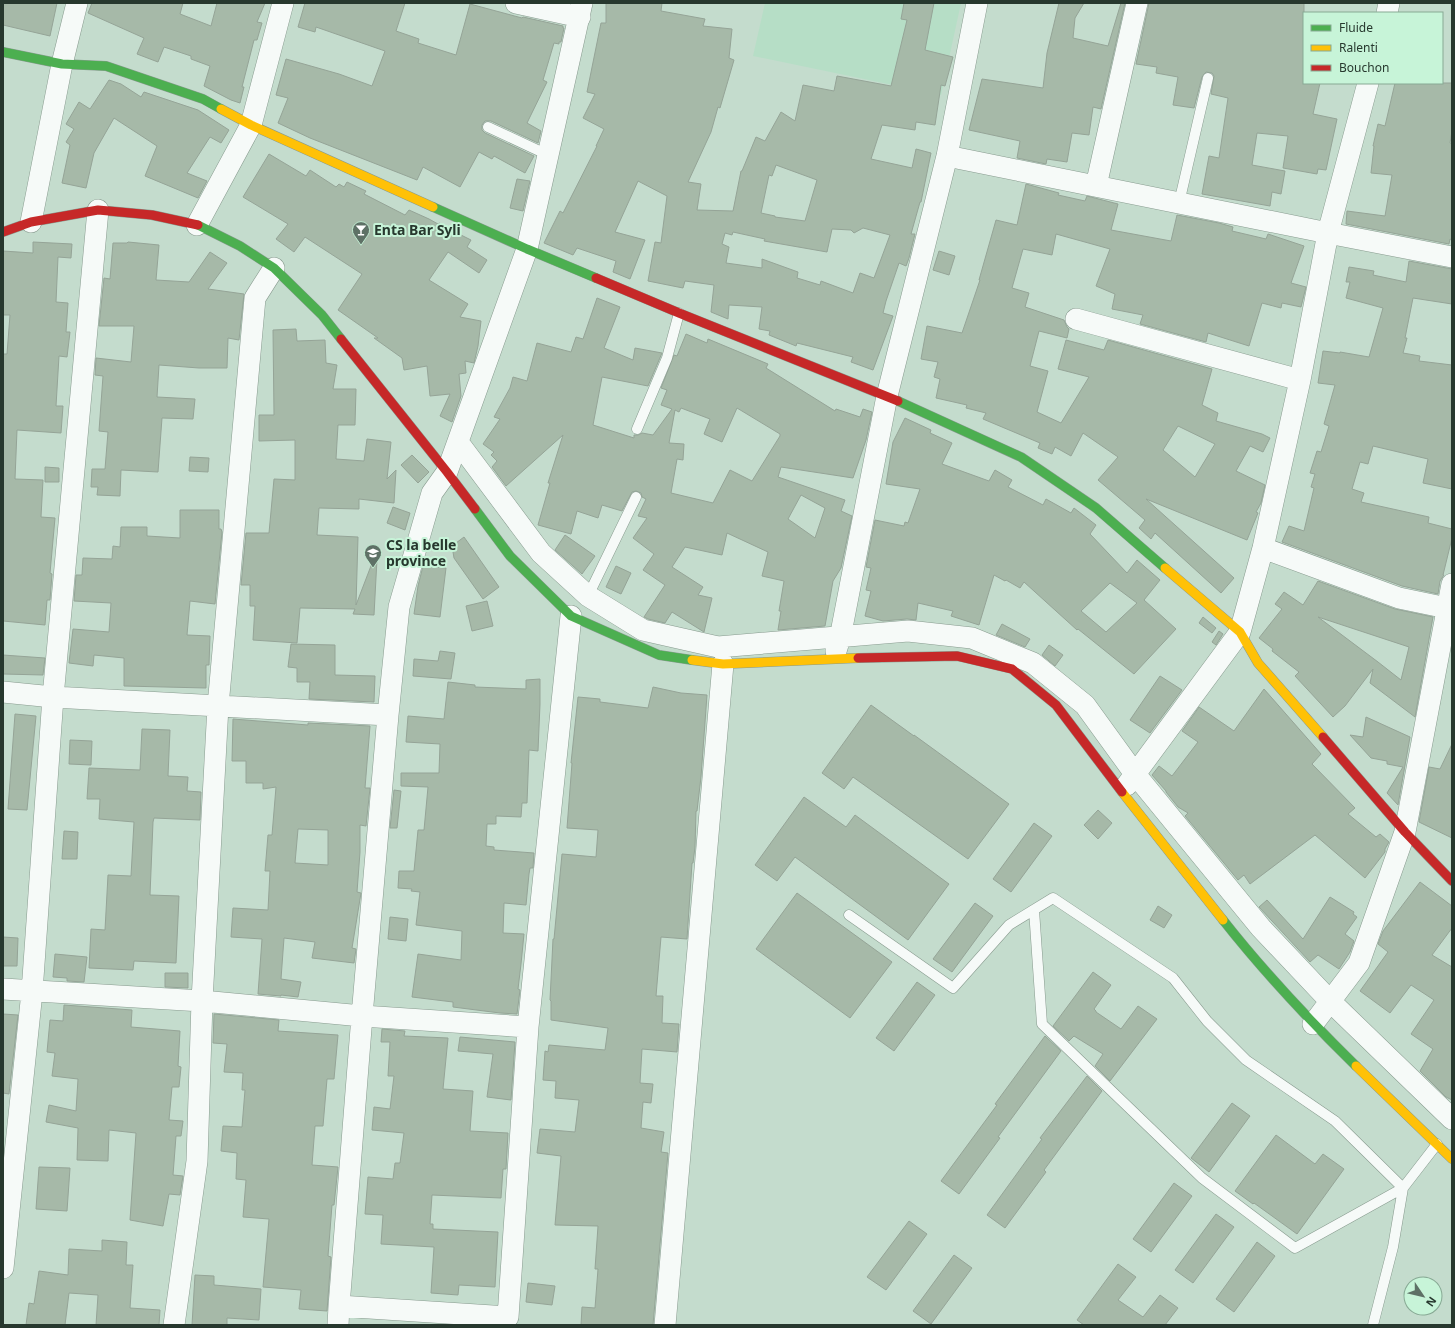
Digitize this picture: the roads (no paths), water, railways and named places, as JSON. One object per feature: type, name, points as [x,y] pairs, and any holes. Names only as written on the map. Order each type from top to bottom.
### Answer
[{"type":"main road","points":[[3,52],[62,64],[106,66],[203,99],[251,125],[527,249],[679,314],[887,396],[1021,457],[1096,508],[1240,632],[1258,663],[1405,832],[1452,880]]},
{"type":"main road","points":[[3,232],[31,222],[98,210],[152,215],[197,225],[240,246],[274,268],[322,315],[447,472],[510,556],[571,616],[659,655],[723,664],[834,658],[957,656],[1012,669],[1056,705],[1122,792],[1244,946],[1313,1024],[1452,1159]]},
{"type":"street","points":[[31,222],[62,64],[76,3]]},
{"type":"street","points":[[197,225],[251,125],[283,3]]},
{"type":"street","points":[[516,3],[581,10],[527,249],[447,472],[432,493],[399,607],[388,715],[362,1016],[339,1315],[508,1317],[528,1028],[571,616]]},
{"type":"street","points":[[834,658],[840,638],[887,396],[947,156],[977,3]]},
{"type":"street","points":[[1096,186],[1137,3]]},
{"type":"street","points":[[1122,792],[1240,632],[1263,548],[1300,380],[1328,233],[1368,84]]},
{"type":"street","points":[[947,156],[1452,257]]},
{"type":"street","points":[[3,1268],[32,992],[53,697],[98,210]]},
{"type":"street","points":[[174,1325],[196,1161],[202,1001],[218,706],[255,298],[274,268]]},
{"type":"street","points":[[1076,319],[1300,380]]},
{"type":"street","points":[[458,442],[541,553],[588,596],[643,630],[718,647],[840,638],[908,631],[972,638],[1033,663],[1086,705],[1135,774],[1261,928],[1330,1001],[1452,1119]]},
{"type":"street","points":[[1263,548],[1399,598],[1447,608]]},
{"type":"street","points":[[1313,1024],[1359,963],[1405,832],[1452,584]]},
{"type":"street","points":[[665,1325],[723,664]]},
{"type":"street","points":[[3,692],[53,697],[388,715]]},
{"type":"street","points":[[3,989],[32,992],[202,1001],[362,1016],[528,1028]]},
{"type":"lane","points":[[1179,203],[1208,78]]},
{"type":"lane","points":[[488,127],[548,155]]},
{"type":"lane","points":[[637,429],[667,358],[679,314]]},
{"type":"lane","points":[[588,596],[636,497]]},
{"type":"lane","points":[[849,915],[953,988],[1009,925],[1053,898],[1173,978],[1206,1021],[1246,1060],[1335,1121],[1403,1188]]},
{"type":"lane","points":[[1034,910],[1042,1024],[1202,1178],[1295,1248],[1403,1188],[1437,1144]]},
{"type":"lane","points":[[1373,1325],[1393,1247],[1403,1188]]},
{"type":"place","name":"Enta Bar Syli","points":[[361,245]]},
{"type":"place","name":"CS la belle province","points":[[373,568]]}]
